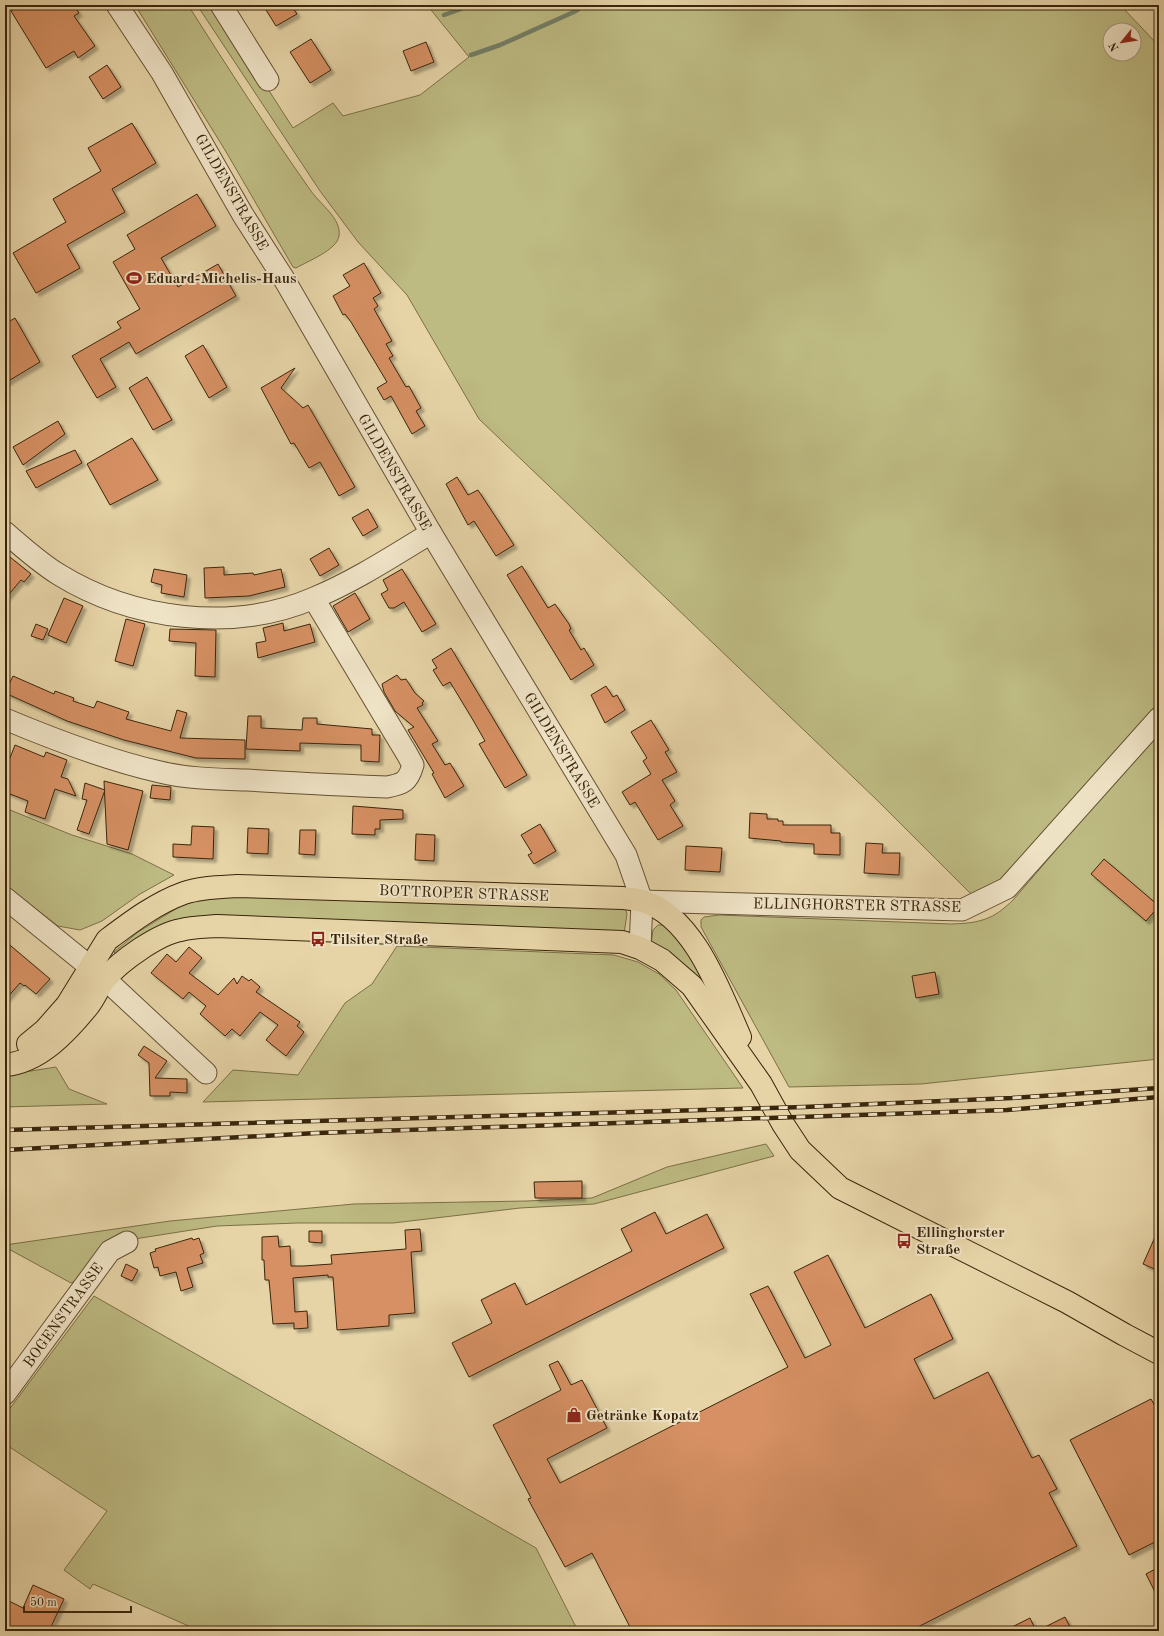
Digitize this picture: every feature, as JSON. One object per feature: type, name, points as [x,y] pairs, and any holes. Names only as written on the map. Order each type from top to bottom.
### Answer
[{"type":"main road","name":"BOTTROPER STRASSE","points":[[97,973],[107,940],[140,915],[185,892],[210,888],[277,886],[623,898],[642,901],[666,914],[687,933],[713,978],[761,1084],[783,1124],[800,1150],[840,1188],[1067,1302],[1125,1336],[1159,1353]]},
{"type":"main road","name":"BOTTROPER STRASSE","points":[[97,973],[125,960],[154,941],[179,930],[217,926],[622,942],[640,948],[662,960],[692,986],[761,1084]]},
{"type":"main road","points":[[5,1061],[45,1030],[77,991],[97,973]]},
{"type":"main road","points":[[5,1065],[16,1064],[39,1054],[63,1033],[89,1004],[97,973]]},
{"type":"street","name":"GILDENSTRASSE","points":[[118,5],[162,73],[243,215],[284,279],[431,533],[626,855],[642,901],[640,948]]},
{"type":"street","points":[[221,5],[268,80]]},
{"type":"street","points":[[5,532],[47,566],[78,586],[106,598],[160,613],[190,617],[228,617],[274,611],[314,599],[346,583],[431,533]]},
{"type":"street","points":[[5,719],[77,747],[129,764],[161,772],[193,777],[281,782],[387,787],[402,784],[410,775],[413,765],[314,599]]},
{"type":"street","name":"ELLINGHORSTER STRASSE","points":[[642,901],[962,910],[1007,888],[1159,718]]},
{"type":"street","points":[[5,898],[97,973],[206,1073]]},
{"type":"street","name":"BOGENSTRASSE","points":[[5,1394],[110,1251],[127,1242]]},
{"type":"shaded area","points":[[135,5],[188,5],[248,99],[295,168],[311,191],[334,218],[339,230],[339,236],[333,246],[296,268],[293,267],[225,150]]},
{"type":"shaded area","points":[[197,5],[214,5],[293,128],[333,103],[343,116],[420,95],[469,57],[427,5],[1126,5],[1123,8],[1136,22],[1102,22],[1102,62],[1142,62],[1142,28],[1159,46],[1159,706],[1004,884],[975,898],[879,802],[479,419],[407,295],[358,242],[320,191]]},
{"type":"shaded area","points":[[1159,730],[1159,1059],[921,1084],[789,1087],[701,927],[701,920],[704,917],[719,915],[951,924],[970,923],[986,919],[999,912],[1014,899]]},
{"type":"shaded area","points":[[5,808],[72,835],[132,854],[174,875],[140,894],[102,921],[80,930],[58,926],[5,885]]},
{"type":"shaded area","points":[[214,895],[625,908],[627,914],[624,934],[190,921],[119,956],[114,952],[138,932],[187,902]]},
{"type":"shaded area","points":[[658,925],[663,925],[685,942],[748,1056],[651,944],[653,930]]},
{"type":"shaded area","points":[[397,946],[614,955],[638,962],[659,974],[676,990],[743,1088],[203,1102],[233,1070],[298,1075],[345,1003],[372,984]]},
{"type":"shaded area","points":[[56,1067],[69,1089],[107,1104],[5,1107],[5,1075]]},
{"type":"shaded area","points":[[766,1144],[774,1156],[594,1204],[520,1208],[393,1223],[297,1223],[217,1226],[128,1240],[85,1276],[71,1283],[5,1247],[5,1245],[170,1221],[354,1204],[527,1201],[592,1198],[667,1167]]},
{"type":"shaded area","points":[[94,1296],[536,1548],[578,1631],[200,1631],[93,1584],[90,1589],[64,1570],[107,1511],[5,1444],[5,1415]]},
{"type":"building","points":[[21,5],[73,5],[79,13],[74,16],[95,46],[78,58],[74,51],[46,68],[11,11]]},
{"type":"building","points":[[263,5],[291,5],[297,14],[276,26]]},
{"type":"building","points":[[311,39],[331,70],[310,83],[290,52]]},
{"type":"building","points":[[426,42],[434,62],[411,71],[403,51]]},
{"type":"building","points":[[107,65],[121,87],[103,99],[89,77]]},
{"type":"building","points":[[132,123],[156,163],[112,189],[125,212],[67,245],[80,268],[36,293],[13,253],[66,222],[53,199],[101,171],[88,148]]},
{"type":"building","points":[[197,194],[216,226],[161,258],[178,287],[218,264],[236,296],[136,354],[129,342],[100,359],[116,387],[97,398],[72,356],[121,328],[117,322],[140,309],[113,262],[135,249],[127,235]]},
{"type":"building","points":[[364,263],[381,293],[373,298],[378,306],[374,309],[392,341],[386,344],[393,356],[389,358],[406,387],[409,386],[421,408],[416,411],[425,426],[412,434],[391,396],[384,400],[377,388],[387,382],[351,322],[345,314],[343,315],[333,296],[350,286],[343,275]]},
{"type":"building","points":[[15,318],[40,362],[5,383],[5,324]]},
{"type":"building","points":[[203,345],[227,387],[209,398],[185,356]]},
{"type":"building","points":[[295,368],[281,388],[303,408],[308,405],[355,487],[339,496],[320,462],[309,468],[294,443],[291,444],[261,388]]},
{"type":"building","points":[[147,377],[172,420],[153,430],[129,388]]},
{"type":"building","points":[[58,421],[65,434],[23,465],[13,447]]},
{"type":"building","points":[[132,438],[158,480],[110,505],[87,464]]},
{"type":"building","points":[[75,450],[82,463],[36,488],[26,471]]},
{"type":"building","points":[[457,477],[468,495],[478,490],[514,545],[496,556],[474,521],[468,525],[446,484]]},
{"type":"building","points":[[368,509],[378,527],[363,536],[352,518]]},
{"type":"building","points":[[329,548],[339,565],[320,576],[310,559]]},
{"type":"building","points":[[10,557],[31,574],[24,582],[21,580],[5,599],[5,563]]},
{"type":"building","points":[[522,566],[548,608],[555,604],[569,624],[571,629],[569,630],[581,650],[584,648],[594,665],[571,680],[507,575]]},
{"type":"building","points":[[224,567],[224,575],[253,573],[254,575],[281,569],[285,587],[249,596],[205,598],[204,568]]},
{"type":"building","points":[[154,569],[187,575],[184,597],[161,593],[162,585],[151,582]]},
{"type":"building","points":[[402,569],[436,624],[422,632],[404,602],[394,608],[389,608],[381,594],[388,590],[383,580]]},
{"type":"building","points":[[355,593],[370,619],[348,632],[333,606]]},
{"type":"building","points":[[64,598],[83,606],[66,643],[48,635]]},
{"type":"building","points":[[126,619],[145,624],[133,666],[115,661]]},
{"type":"building","points":[[283,623],[284,631],[310,624],[315,642],[258,658],[256,643],[266,641],[263,628]]},
{"type":"building","points":[[36,624],[48,629],[43,640],[31,636]]},
{"type":"building","points":[[170,629],[216,630],[215,677],[195,676],[196,643],[169,641]]},
{"type":"building","points":[[451,648],[527,775],[505,788],[479,744],[485,741],[450,682],[443,686],[433,670],[437,668],[432,660]]},
{"type":"building","points":[[397,675],[401,680],[406,679],[415,693],[424,701],[422,703],[423,705],[417,708],[438,741],[432,744],[445,765],[450,763],[464,786],[445,798],[432,774],[434,773],[408,730],[414,727],[395,711],[384,692],[382,684]]},
{"type":"building","points":[[13,676],[54,694],[55,691],[74,698],[73,701],[94,708],[97,701],[129,712],[126,719],[171,731],[177,710],[187,713],[180,738],[245,740],[245,759],[196,758],[124,740],[67,721],[5,693]]},
{"type":"building","points":[[606,686],[613,697],[617,695],[625,710],[605,723],[591,695]]},
{"type":"building","points":[[248,716],[261,716],[261,728],[302,730],[303,718],[317,718],[317,724],[372,729],[372,735],[380,735],[379,762],[361,761],[361,745],[300,743],[300,751],[246,749]]},
{"type":"building","points":[[651,720],[669,750],[665,752],[677,772],[662,780],[675,801],[670,805],[683,826],[658,840],[635,802],[630,805],[622,792],[651,774],[643,761],[647,758],[631,732]]},
{"type":"building","points":[[15,745],[44,757],[46,752],[67,760],[61,777],[68,779],[76,796],[55,789],[45,819],[25,812],[28,801],[5,792],[5,771]]},
{"type":"building","points":[[104,781],[143,791],[128,850],[107,844]]},
{"type":"building","points":[[85,783],[105,790],[89,834],[77,830],[87,800],[82,799]]},
{"type":"building","points":[[152,785],[171,787],[170,800],[150,798]]},
{"type":"building","points":[[353,806],[403,810],[403,819],[380,820],[380,829],[375,829],[375,835],[352,834]]},
{"type":"building","points":[[750,813],[767,814],[767,819],[778,819],[778,821],[783,821],[783,825],[831,825],[831,833],[840,833],[840,855],[814,854],[814,844],[749,838]]},
{"type":"building","points":[[540,824],[556,851],[534,864],[528,855],[532,853],[521,835]]},
{"type":"building","points":[[192,826],[214,827],[213,859],[173,857],[173,844],[191,845]]},
{"type":"building","points":[[248,828],[269,829],[268,854],[247,853]]},
{"type":"building","points":[[300,830],[316,830],[315,855],[299,854]]},
{"type":"building","points":[[416,834],[435,835],[434,861],[415,860]]},
{"type":"building","points":[[866,843],[883,844],[882,853],[900,853],[899,875],[864,873]]},
{"type":"building","points":[[686,846],[722,848],[720,872],[685,870]]},
{"type":"building","points":[[1104,859],[1159,906],[1146,921],[1091,874]]},
{"type":"building","points":[[5,941],[50,979],[36,994],[20,983],[5,1000]]},
{"type":"building","points":[[189,947],[202,958],[189,973],[218,995],[234,978],[237,984],[242,976],[249,981],[251,979],[260,987],[256,992],[300,1022],[297,1026],[304,1032],[286,1056],[266,1040],[278,1025],[260,1012],[240,1036],[232,1029],[225,1036],[200,1014],[206,1006],[189,992],[183,999],[151,973],[167,954],[176,962]]},
{"type":"building","points":[[935,972],[939,994],[916,998],[912,976]]},
{"type":"building","points":[[144,1046],[167,1061],[155,1078],[187,1079],[187,1093],[170,1092],[170,1096],[150,1096],[149,1063],[138,1055]]},
{"type":"building","points":[[582,1181],[582,1198],[535,1198],[534,1182]]},
{"type":"building","points":[[655,1212],[666,1234],[707,1214],[724,1248],[469,1377],[452,1343],[492,1323],[481,1300],[515,1283],[526,1305],[632,1251],[621,1229]]},
{"type":"building","points":[[1159,1228],[1159,1271],[1143,1264]]},
{"type":"building","points":[[420,1229],[422,1251],[411,1252],[415,1313],[389,1315],[389,1326],[337,1330],[333,1277],[328,1277],[328,1275],[293,1278],[295,1312],[307,1311],[308,1328],[294,1329],[294,1323],[273,1324],[269,1280],[265,1280],[264,1260],[262,1260],[262,1237],[278,1236],[279,1247],[290,1246],[291,1266],[303,1266],[332,1264],[331,1255],[406,1249],[405,1230]]},
{"type":"building","points":[[309,1231],[322,1231],[322,1243],[309,1242]]},
{"type":"building","points":[[192,1238],[193,1240],[199,1238],[204,1253],[200,1255],[203,1263],[187,1268],[193,1287],[181,1291],[176,1272],[160,1276],[158,1267],[154,1268],[150,1253],[156,1251],[155,1249]]},
{"type":"building","points":[[828,1255],[865,1328],[931,1294],[953,1339],[914,1359],[934,1399],[988,1372],[1032,1458],[1039,1455],[1057,1489],[1049,1493],[1077,1546],[910,1631],[632,1631],[592,1553],[565,1567],[528,1499],[531,1498],[493,1425],[561,1390],[549,1365],[558,1361],[571,1385],[582,1380],[607,1428],[547,1459],[560,1483],[788,1367],[750,1294],[768,1286],[805,1358],[831,1345],[794,1272]]},
{"type":"building","points":[[126,1264],[138,1270],[132,1281],[121,1276]]},
{"type":"building","points":[[1151,1399],[1159,1413],[1159,1540],[1129,1555],[1070,1440]]},
{"type":"building","points":[[1159,1567],[1159,1600],[1146,1574]]},
{"type":"building","points":[[33,1585],[64,1599],[49,1631],[5,1631],[5,1599],[23,1608]]},
{"type":"building","points":[[1065,1617],[1072,1631],[1037,1631]]},
{"type":"building","points":[[1030,1618],[1036,1631],[1004,1631]]},
{"type":"waterway","points":[[471,55],[500,45],[576,11],[584,5]]},
{"type":"waterway","points":[[444,15],[461,9]]},
{"type":"railway","points":[[5,1130],[804,1107],[1012,1098],[1159,1088]]},
{"type":"railway","points":[[5,1150],[317,1133],[1007,1110],[1159,1097]]},
{"type":"place","name":"Eduard-Michelis-Haus","points":[[134,278]]},
{"type":"place","name":"Tilsiter Straße","points":[[318,939]]},
{"type":"place","name":"Ellinghorster Straße","points":[[904,1241]]},
{"type":"place","name":"Getränke Kopatz","points":[[574,1415]]}]
